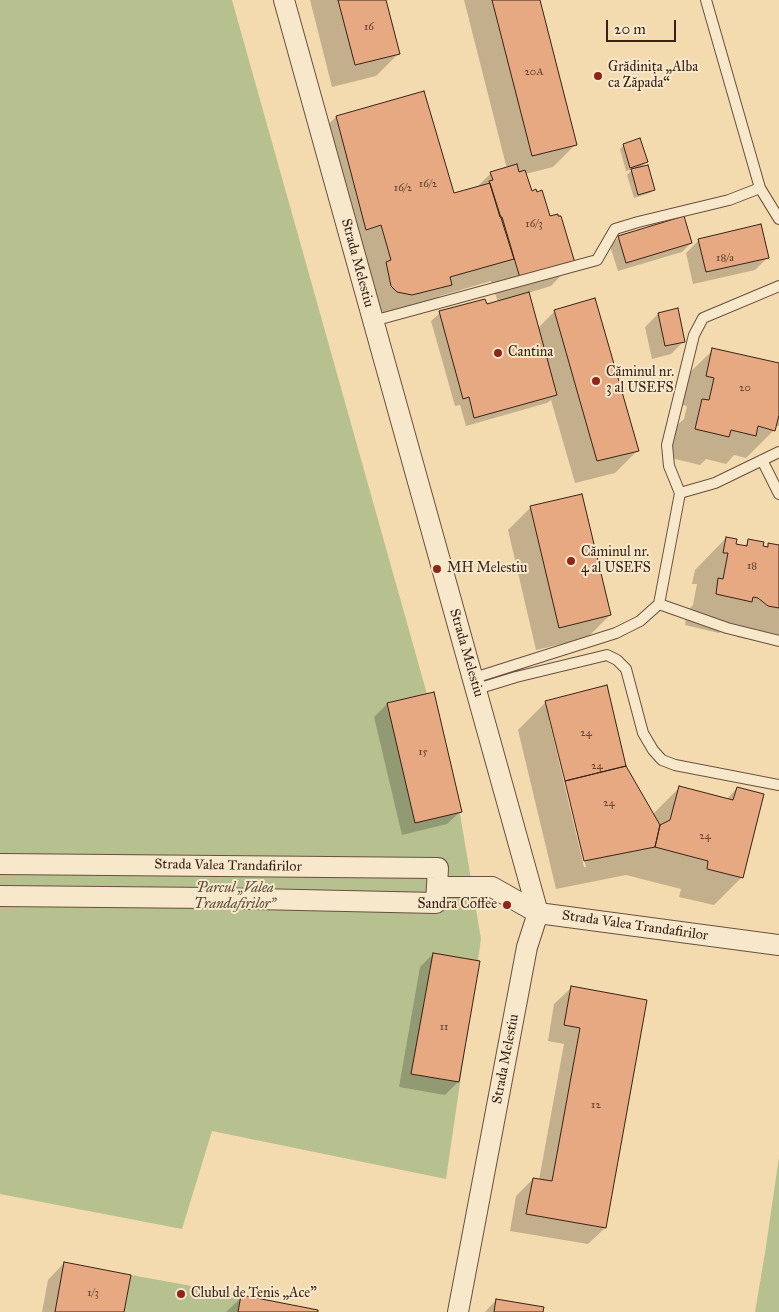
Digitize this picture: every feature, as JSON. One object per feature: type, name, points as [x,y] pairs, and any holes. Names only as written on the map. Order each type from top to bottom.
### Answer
[{"type":"street","name":"Strada Melestiu","points":[[284,0],[538,913],[527,947],[458,1312]]},
{"type":"street","name":"Strada Valea Trandafirilor","points":[[0,864],[438,868],[437,887],[492,887],[538,913],[779,945]]},
{"type":"street","points":[[0,896],[436,903],[437,887]]},
{"type":"lane","points":[[706,0],[760,188],[779,219]]},
{"type":"lane","points":[[372,320],[597,260],[615,229],[729,200],[760,188]]},
{"type":"lane","points":[[475,684],[616,633],[640,621],[658,604],[680,493],[669,466],[667,445],[694,335],[703,318],[779,286]]},
{"type":"lane","points":[[680,493],[715,483],[779,452]]},
{"type":"lane","points":[[762,460],[779,494]]},
{"type":"lane","points":[[658,604],[728,628],[779,641]]},
{"type":"lane","points":[[475,684],[516,677],[607,655],[617,660],[626,669],[643,733],[653,750],[662,760],[675,765],[779,785]]},
{"type":"green space","name":"Parcul „Valea Trandafirilor”","points":[[0,0],[232,0],[459,808],[481,939],[446,1179],[212,1131],[182,1229],[0,1194]]},
{"type":"green space","points":[[779,1157],[779,1312],[755,1312],[765,1253]]},
{"type":"green space","name":"Clubul de Tenis „Ace”","points":[[131,1275],[241,1295],[238,1312],[124,1312]]},
{"type":"building","points":[[338,0],[386,0],[400,54],[355,65]]},
{"type":"building","points":[[492,0],[540,0],[577,145],[532,156]]},
{"type":"building","points":[[424,91],[454,193],[490,183],[514,259],[450,277],[452,285],[412,295],[397,292],[391,286],[386,262],[391,260],[381,225],[366,230],[336,116]]},
{"type":"building","points":[[640,138],[648,162],[630,168],[623,144]]},
{"type":"building","points":[[517,164],[519,172],[525,170],[532,191],[536,189],[537,192],[542,190],[550,216],[558,214],[558,216],[561,216],[575,263],[520,278],[489,181],[493,180],[490,172]]},
{"type":"building","points":[[648,165],[655,190],[638,195],[631,169]]},
{"type":"building","points":[[684,216],[692,243],[626,263],[618,236]]},
{"type":"building","points":[[761,224],[769,258],[706,272],[698,239]]},
{"type":"building","name":"Cantina","points":[[529,292],[557,395],[474,418],[469,397],[463,399],[439,311],[485,299],[487,304]]},
{"type":"building","name":"Căminul nr. 3 al USEFS","points":[[595,298],[639,451],[597,461],[554,310]]},
{"type":"building","points":[[678,308],[685,342],[665,346],[658,313]]},
{"type":"building","points":[[712,348],[779,363],[779,415],[775,431],[758,426],[756,436],[731,430],[729,437],[695,429],[702,399],[709,400],[714,378],[706,376]]},
{"type":"building","name":"Căminul nr. 4 al USEFS","points":[[582,494],[611,615],[559,628],[530,506]]},
{"type":"building","points":[[726,537],[737,539],[736,544],[747,546],[748,539],[764,542],[763,546],[768,547],[768,543],[779,545],[779,608],[768,606],[758,598],[753,597],[752,602],[716,594],[718,578],[723,579],[728,553],[723,553]]},
{"type":"building","points":[[607,685],[626,766],[565,781],[545,701]]},
{"type":"building","points":[[434,692],[462,812],[415,823],[387,703]]},
{"type":"building","points":[[626,766],[660,825],[655,847],[584,861],[565,781]]},
{"type":"building","points":[[679,786],[733,800],[737,787],[764,794],[743,878],[707,869],[708,861],[655,847],[660,825],[670,820]]},
{"type":"building","points":[[433,953],[480,961],[459,1082],[411,1074]]},
{"type":"building","points":[[571,986],[647,1000],[606,1228],[526,1214],[533,1178],[552,1181],[580,1028],[564,1025]]},
{"type":"building","points":[[64,1262],[131,1275],[124,1312],[55,1312]]},
{"type":"building","points":[[241,1295],[318,1310],[318,1312],[238,1312]]},
{"type":"building","points":[[496,1299],[544,1307],[543,1312],[494,1312]]},
{"type":"place","name":"Grădinița „Alba ca Zăpada“","points":[[598,76]]},
{"type":"place","name":"Cantina","points":[[498,353]]},
{"type":"place","name":"Căminul nr. 3 al USEFS","points":[[596,381]]},
{"type":"place","name":"Căminul nr. 4 al USEFS","points":[[571,561]]},
{"type":"place","name":"MH Melestiu","points":[[437,569]]},
{"type":"place","name":"Sandra Coffee","points":[[507,905]]},
{"type":"place","name":"Clubul de Tenis „Ace”","points":[[181,1294]]}]
